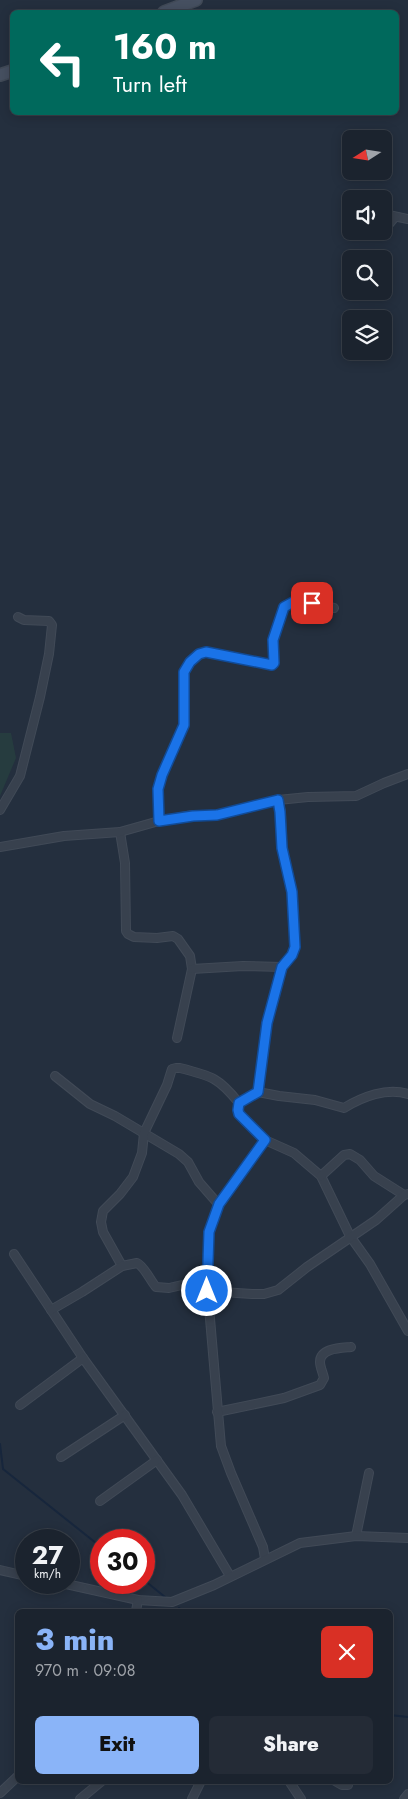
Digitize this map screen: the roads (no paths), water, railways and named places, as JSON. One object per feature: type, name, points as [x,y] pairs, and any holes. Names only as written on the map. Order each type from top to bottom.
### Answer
[{"type":"main road","points":[[169,10],[196,0]]},
{"type":"street","points":[[392,215],[408,219]]},
{"type":"street","points":[[392,220],[395,216]]},
{"type":"street","points":[[159,821],[158,789],[162,775],[184,725],[183,677],[190,662],[199,654],[206,652],[272,665],[274,663],[273,640],[284,607],[299,601],[334,608]]},
{"type":"street","points":[[0,810],[20,776],[40,697],[49,654],[52,625],[49,621],[24,620],[18,617]]},
{"type":"street","points":[[0,847],[64,836],[120,832],[159,821],[217,815],[278,800],[356,796],[408,774]]},
{"type":"street","points":[[258,1092],[267,1023],[282,967],[292,955],[295,947],[292,892],[282,848],[278,800]]},
{"type":"street","points":[[120,832],[125,863],[126,931],[134,937],[157,938],[173,936],[178,939],[190,956],[192,969],[177,1038]]},
{"type":"street","points":[[192,969],[242,966],[282,967]]},
{"type":"street","points":[[122,1266],[103,1232],[101,1222],[103,1211],[133,1177],[142,1153],[144,1133],[174,1068],[196,1072],[213,1078],[224,1085],[239,1103],[239,1114],[265,1140],[294,1153],[321,1176],[350,1236],[370,1264],[408,1331]]},
{"type":"street","points":[[55,1076],[90,1104],[179,1154],[188,1162],[199,1182],[219,1204]]},
{"type":"street","points":[[239,1103],[258,1092],[315,1100],[344,1108],[381,1092],[404,1092],[408,1094]]},
{"type":"street","points":[[265,1140],[219,1204],[209,1232],[207,1287],[221,1446],[263,1547],[266,1559]]},
{"type":"street","points":[[51,1310],[122,1266],[137,1262],[141,1264],[148,1278],[156,1287],[162,1288],[182,1284],[252,1294],[264,1294],[278,1290],[350,1236],[376,1220],[406,1194],[374,1176],[360,1160],[350,1154],[344,1155],[321,1176]]},
{"type":"street","points":[[14,1254],[83,1358],[182,1495],[230,1576]]},
{"type":"street","points":[[217,1412],[284,1398],[320,1384],[324,1378],[320,1361],[321,1357],[332,1348],[351,1347]]},
{"type":"street","points":[[20,1404],[83,1358]]},
{"type":"street","points":[[61,1457],[125,1415]]},
{"type":"street","points":[[100,1500],[157,1460]]},
{"type":"street","points":[[356,1536],[369,1473]]},
{"type":"street","points":[[80,1587],[138,1600],[172,1602],[300,1544],[356,1536],[408,1538]]},
{"type":"street","points":[[0,1570],[15,1573]]},
{"type":"street","points":[[136,1609],[138,1600]]},
{"type":"street","points":[[0,1793],[15,1779]]},
{"type":"street","points":[[80,1799],[98,1784]]},
{"type":"street","points":[[192,1799],[200,1784]]},
{"type":"street","points":[[291,1784],[298,1798]]},
{"type":"street","points":[[340,1784],[348,1785]]},
{"type":"street","points":[[404,1799],[408,1794]]},
{"type":"waterway","points":[[0,1444],[3,1469],[90,1538]]},
{"type":"waterway","points":[[155,1589],[165,1597]]},
{"type":"waterway","points":[[393,1715],[408,1717]]}]
